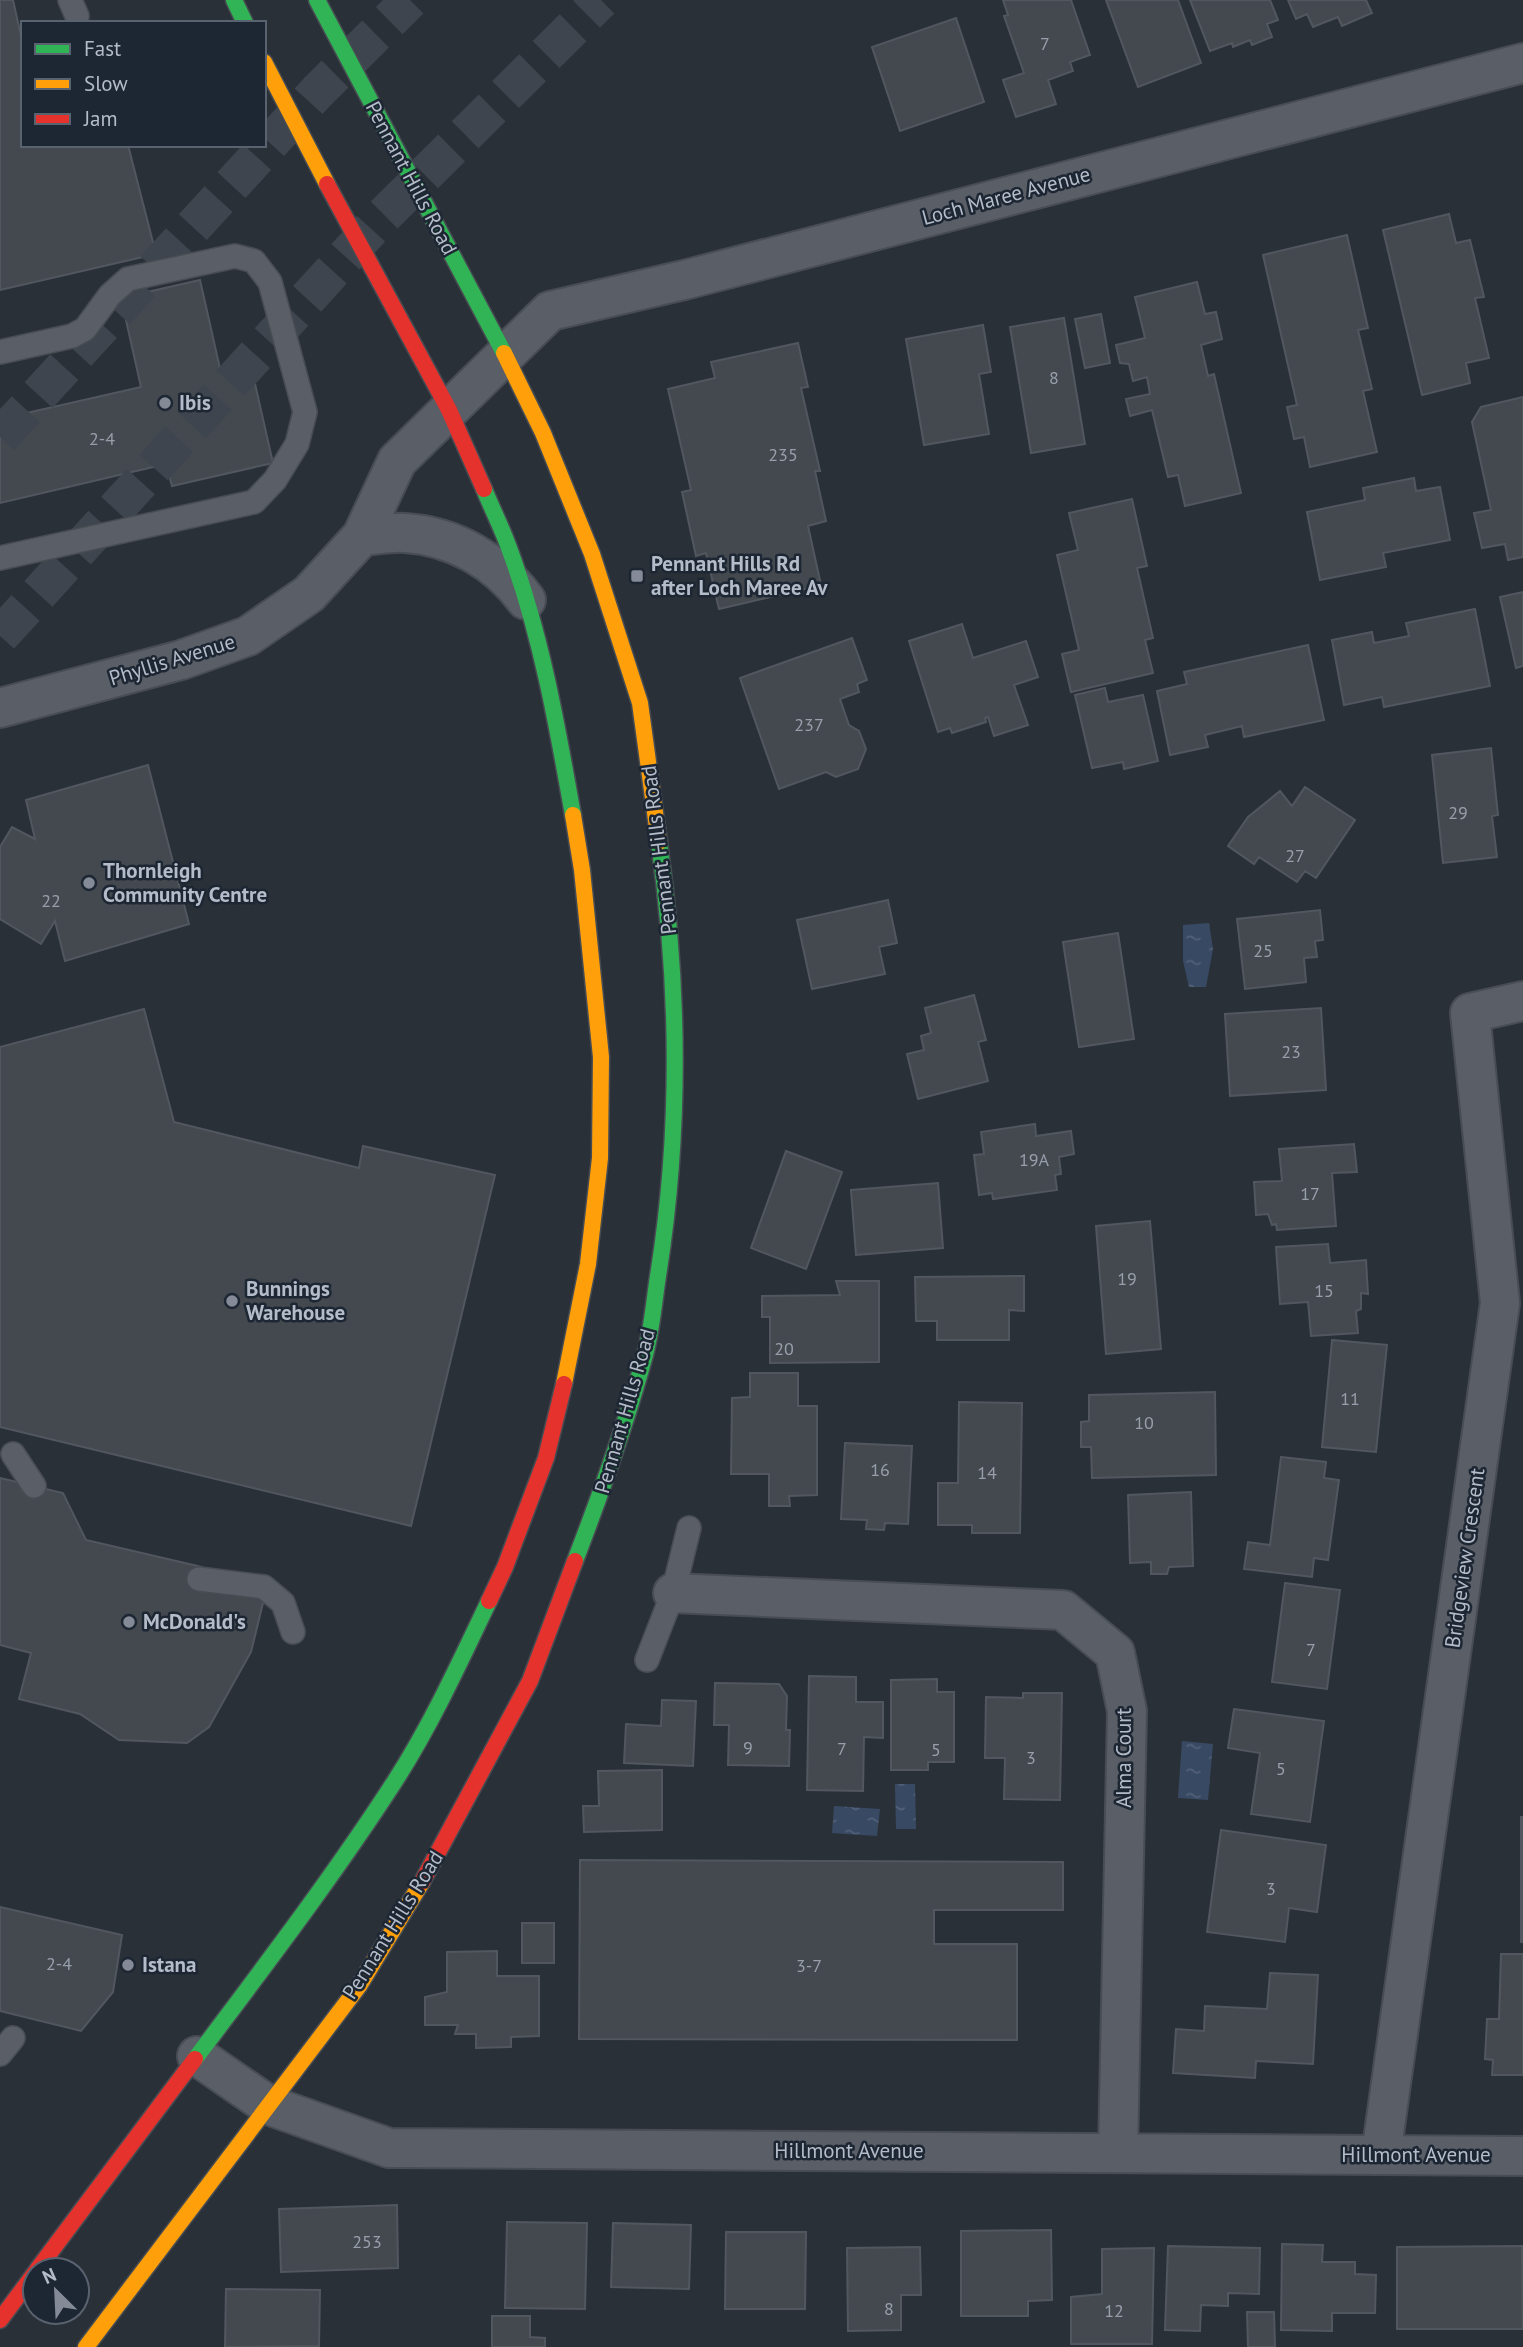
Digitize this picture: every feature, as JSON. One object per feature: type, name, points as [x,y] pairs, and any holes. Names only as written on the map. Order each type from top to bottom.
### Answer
[{"type":"highway","points":[[234,0],[244,21]]},
{"type":"highway","name":"Pennant Hills Road","points":[[86,2347],[359,1986],[430,1869],[530,1681],[613,1460],[646,1352],[667,1221],[675,1087],[669,911],[640,703],[592,554],[543,433],[505,355],[317,0]]},
{"type":"highway","points":[[48,2256],[299,1920],[396,1779],[456,1670],[505,1567],[546,1458],[569,1365],[588,1264],[600,1158],[601,1057],[580,858],[557,724],[526,600],[509,547],[449,410],[292,120],[266,66]]},
{"type":"highway","points":[[0,2320],[21,2292]]},
{"type":"street","name":"Loch Maree Avenue","points":[[505,355],[550,311],[684,280],[1523,63]]},
{"type":"street","points":[[449,410],[505,355]]},
{"type":"street","name":"Phyllis Avenue","points":[[0,708],[181,660],[248,636],[309,594],[362,536],[397,461],[449,410]]},
{"type":"street","points":[[362,536],[418,534],[447,541],[478,554],[512,581],[526,600]]},
{"type":"street","name":"Bridgeview Crescent","points":[[1381,2155],[1500,1303],[1470,1013],[1523,1001]]},
{"type":"street","name":"Alma Court","points":[[673,1593],[1063,1610],[1115,1653],[1127,1711],[1118,2153]]},
{"type":"street","name":"Hillmont Avenue","points":[[197,2056],[268,2105],[388,2148],[1523,2155]]},
{"type":"lane","points":[[0,352],[72,337],[85,329],[110,295],[128,279],[234,256],[254,261],[270,282],[304,412],[297,444],[275,480],[254,502],[0,558]]},
{"type":"lane","points":[[13,1454],[34,1486]]},
{"type":"lane","points":[[648,1660],[673,1593],[689,1528]]},
{"type":"lane","points":[[199,1578],[264,1587],[283,1602],[293,1632]]},
{"type":"water","points":[[1209,923],[1213,949],[1206,987],[1189,987],[1183,961],[1183,925]]},
{"type":"water","points":[[1182,1741],[1213,1744],[1208,1800],[1178,1798]]},
{"type":"water","points":[[895,1784],[915,1784],[916,1829],[896,1829]]},
{"type":"water","points":[[834,1806],[880,1809],[877,1836],[832,1833]]},
{"type":"building","points":[[0,0],[13,0],[21,36],[21,147],[129,147],[156,254],[0,290]]},
{"type":"building","points":[[1003,0],[1071,0],[1090,55],[1070,62],[1073,71],[1048,80],[1056,104],[1016,117],[1003,80],[1024,73],[1004,16],[1008,15]]},
{"type":"building","points":[[1106,0],[1178,0],[1201,63],[1138,87]]},
{"type":"building","points":[[1190,0],[1270,0],[1278,20],[1267,24],[1272,37],[1252,45],[1250,40],[1233,47],[1232,43],[1210,51]]},
{"type":"building","points":[[1288,0],[1366,0],[1372,13],[1342,26],[1338,17],[1313,27],[1307,14],[1296,19]]},
{"type":"building","points":[[956,18],[984,102],[900,131],[872,47]]},
{"type":"building","points":[[1449,214],[1456,243],[1470,240],[1484,297],[1475,298],[1489,358],[1466,363],[1470,383],[1422,395],[1383,230]]},
{"type":"building","points":[[1347,235],[1368,328],[1358,330],[1372,389],[1363,391],[1377,452],[1310,467],[1304,437],[1294,439],[1287,407],[1297,405],[1263,255]]},
{"type":"building","name":"Ibis","points":[[200,280],[221,373],[251,366],[273,463],[172,486],[166,464],[0,503],[0,419],[141,387],[121,298]]},
{"type":"building","points":[[1197,282],[1205,314],[1216,312],[1222,339],[1201,345],[1208,376],[1214,374],[1241,493],[1185,506],[1178,475],[1168,477],[1152,410],[1130,416],[1126,399],[1150,394],[1147,377],[1133,381],[1129,364],[1120,363],[1116,345],[1145,338],[1135,297]]},
{"type":"building","points":[[1101,314],[1110,363],[1085,368],[1075,319]]},
{"type":"building","points":[[1064,318],[1085,444],[1031,453],[1010,327]]},
{"type":"building","points":[[983,325],[991,372],[979,374],[989,434],[924,445],[906,339]]},
{"type":"building","points":[[798,343],[808,387],[801,388],[820,471],[815,471],[826,521],[808,526],[821,585],[719,609],[706,553],[696,556],[682,492],[691,490],[668,389],[715,378],[711,362]]},
{"type":"building","points":[[1523,397],[1523,557],[1508,560],[1505,544],[1482,548],[1474,513],[1491,510],[1472,422],[1481,407]]},
{"type":"building","points":[[1414,478],[1416,491],[1440,487],[1450,540],[1383,553],[1386,567],[1320,580],[1307,512],[1365,500],[1363,488]]},
{"type":"building","points":[[1132,499],[1147,566],[1137,568],[1153,638],[1145,640],[1153,673],[1071,692],[1062,654],[1079,650],[1057,555],[1078,550],[1069,513]]},
{"type":"building","points":[[1523,592],[1523,666],[1516,668],[1500,597]]},
{"type":"building","points":[[1475,609],[1490,686],[1384,707],[1382,697],[1344,705],[1332,640],[1372,632],[1374,643],[1409,636],[1406,623]]},
{"type":"building","points":[[962,624],[973,658],[1026,641],[1038,677],[1014,685],[1028,725],[994,736],[988,717],[985,718],[986,722],[952,733],[950,728],[938,732],[909,641]]},
{"type":"building","points":[[852,638],[867,680],[857,684],[859,692],[840,699],[849,725],[859,731],[866,749],[858,769],[836,777],[826,772],[779,789],[740,678]]},
{"type":"building","points":[[1308,645],[1324,720],[1244,737],[1242,726],[1205,735],[1208,747],[1170,755],[1157,691],[1187,684],[1184,672]]},
{"type":"building","points":[[1105,688],[1108,702],[1143,695],[1158,761],[1124,769],[1123,762],[1092,768],[1075,695]]},
{"type":"building","points":[[1491,748],[1498,815],[1492,816],[1497,857],[1443,863],[1432,755]]},
{"type":"building","name":"Thornleigh Community Centre","points":[[148,765],[189,924],[65,961],[55,921],[41,944],[0,919],[0,847],[12,827],[35,839],[26,800]]},
{"type":"building","points":[[1305,787],[1355,820],[1316,878],[1305,871],[1297,882],[1259,857],[1254,864],[1228,846],[1248,817],[1280,791],[1292,806]]},
{"type":"building","points":[[888,900],[897,943],[879,947],[885,974],[812,989],[797,920]]},
{"type":"building","points":[[1320,910],[1323,940],[1315,941],[1317,957],[1304,958],[1306,982],[1245,989],[1237,919]]},
{"type":"building","points":[[1118,933],[1134,1039],[1079,1047],[1063,942]]},
{"type":"building","points":[[974,995],[986,1040],[978,1042],[988,1081],[918,1099],[907,1054],[924,1050],[921,1036],[931,1033],[925,1008]]},
{"type":"building","points":[[1321,1008],[1326,1090],[1230,1096],[1225,1014]]},
{"type":"building","name":"Bunnings Warehouse","points":[[144,1009],[174,1122],[359,1168],[363,1146],[495,1175],[411,1526],[0,1427],[0,1047]]},
{"type":"building","points":[[1035,1124],[1036,1136],[1071,1131],[1074,1154],[1059,1157],[1061,1174],[1055,1175],[1057,1190],[993,1199],[992,1193],[979,1195],[974,1155],[984,1154],[981,1132]]},
{"type":"building","points":[[1354,1144],[1357,1172],[1332,1173],[1336,1226],[1277,1230],[1268,1214],[1256,1215],[1254,1182],[1282,1181],[1279,1149]]},
{"type":"building","points":[[786,1151],[842,1172],[806,1269],[751,1248]]},
{"type":"building","points":[[938,1183],[943,1248],[856,1255],[851,1190]]},
{"type":"building","points":[[1150,1221],[1161,1349],[1106,1354],[1096,1226]]},
{"type":"building","points":[[1328,1244],[1330,1263],[1366,1260],[1368,1294],[1361,1293],[1361,1309],[1356,1311],[1358,1333],[1311,1336],[1308,1302],[1280,1304],[1276,1247]]},
{"type":"building","points":[[1024,1276],[1024,1311],[1009,1310],[1009,1340],[937,1340],[937,1321],[916,1321],[915,1277]]},
{"type":"building","points":[[836,1281],[879,1281],[879,1362],[770,1363],[770,1317],[762,1317],[762,1296],[840,1295]]},
{"type":"building","points":[[1332,1340],[1387,1345],[1376,1452],[1322,1447]]},
{"type":"building","points":[[750,1373],[798,1373],[798,1406],[817,1406],[817,1495],[789,1496],[790,1506],[769,1506],[769,1474],[731,1474],[732,1398],[750,1397]]},
{"type":"building","points":[[1215,1392],[1216,1475],[1092,1478],[1091,1447],[1081,1447],[1081,1422],[1089,1421],[1089,1395]]},
{"type":"building","points":[[959,1402],[1022,1403],[1020,1533],[972,1533],[972,1525],[938,1525],[938,1483],[958,1483]]},
{"type":"building","points":[[845,1443],[912,1446],[908,1524],[885,1523],[884,1530],[866,1529],[867,1520],[841,1519]]},
{"type":"building","points":[[1281,1457],[1326,1462],[1324,1478],[1339,1480],[1328,1560],[1314,1558],[1312,1577],[1244,1569],[1248,1542],[1270,1545]]},
{"type":"building","name":"McDonald's","points":[[0,1478],[63,1493],[86,1540],[202,1567],[198,1584],[264,1599],[251,1652],[209,1727],[187,1743],[119,1740],[80,1714],[19,1699],[31,1653],[0,1645]]},
{"type":"building","points":[[1191,1492],[1193,1566],[1169,1567],[1167,1574],[1151,1574],[1151,1562],[1130,1563],[1128,1495]]},
{"type":"building","points":[[1285,1583],[1340,1590],[1327,1689],[1272,1682]]},
{"type":"building","points":[[809,1676],[856,1677],[856,1702],[883,1702],[883,1738],[864,1737],[863,1791],[807,1790]]},
{"type":"building","points":[[937,1679],[937,1692],[954,1692],[954,1762],[928,1762],[928,1770],[891,1770],[891,1680]]},
{"type":"building","points":[[715,1683],[779,1684],[787,1696],[789,1766],[728,1765],[729,1725],[714,1725]]},
{"type":"building","points":[[1023,1693],[1062,1693],[1060,1800],[1004,1799],[1005,1758],[985,1758],[986,1697],[1023,1698]]},
{"type":"building","points":[[662,1700],[696,1701],[693,1766],[624,1763],[626,1724],[661,1726]]},
{"type":"building","points":[[1234,1709],[1324,1721],[1310,1822],[1251,1814],[1260,1753],[1228,1748]]},
{"type":"building","points":[[662,1770],[662,1830],[584,1832],[583,1806],[599,1806],[598,1771]]},
{"type":"building","points":[[1523,1817],[1523,1942],[1521,1942]]},
{"type":"building","points":[[1221,1830],[1326,1845],[1317,1912],[1289,1908],[1285,1942],[1207,1932]]},
{"type":"building","points":[[580,1860],[1063,1862],[1063,1910],[934,1910],[934,1944],[1017,1944],[1017,2040],[579,2039]]},
{"type":"building","points":[[0,1907],[122,1935],[113,1992],[81,2031],[0,2011]]},
{"type":"building","points":[[522,1923],[554,1923],[554,1963],[522,1963]]},
{"type":"building","points":[[497,1951],[497,1976],[539,1976],[539,2036],[511,2037],[511,2047],[476,2048],[476,2034],[455,2034],[458,2025],[425,2025],[425,1997],[447,1992],[447,1952]]},
{"type":"building","points":[[1501,1954],[1523,1954],[1523,2075],[1492,2075],[1493,2060],[1485,2059],[1487,2019],[1499,2019]]},
{"type":"building","points":[[1270,1973],[1318,1975],[1313,2064],[1256,2061],[1255,2078],[1173,2073],[1176,2029],[1204,2031],[1205,2006],[1267,2009]]},
{"type":"building","points":[[397,2205],[398,2268],[281,2272],[279,2209]]},
{"type":"building","points":[[507,2222],[587,2223],[585,2309],[505,2308]]},
{"type":"building","points":[[613,2223],[691,2225],[689,2289],[611,2287]]},
{"type":"building","points":[[1051,2230],[1052,2300],[1028,2301],[1028,2316],[961,2316],[961,2231]]},
{"type":"building","points":[[726,2232],[806,2232],[805,2309],[725,2309]]},
{"type":"building","points":[[1282,2244],[1323,2245],[1322,2262],[1355,2262],[1355,2274],[1376,2275],[1375,2313],[1332,2313],[1332,2331],[1281,2330]]},
{"type":"building","points":[[1168,2246],[1260,2248],[1259,2294],[1228,2293],[1228,2306],[1201,2305],[1200,2331],[1165,2330]]},
{"type":"building","points":[[1522,2246],[1523,2329],[1397,2329],[1397,2247]]},
{"type":"building","points":[[920,2247],[921,2295],[901,2295],[901,2330],[848,2331],[847,2248]]},
{"type":"building","points":[[1154,2248],[1152,2344],[1071,2344],[1071,2297],[1102,2294],[1102,2249]]},
{"type":"building","points":[[226,2289],[320,2290],[319,2346],[225,2347]]},
{"type":"building","points":[[1247,2312],[1274,2312],[1275,2347],[1248,2347]]},
{"type":"building","points":[[492,2316],[530,2316],[530,2337],[545,2338],[545,2347],[492,2347]]},
{"type":"tunnel","points":[[0,437],[318,91],[410,0]]},
{"type":"tunnel","points":[[0,636],[379,220],[601,0]]},
{"type":"traffic: fast","points":[[234,0],[244,21]]},
{"type":"traffic: fast","points":[[317,0],[504,353]]},
{"type":"traffic: fast","points":[[484,489],[506,541],[530,613],[554,714],[573,815]]},
{"type":"traffic: fast","points":[[575,1561],[613,1459],[645,1355],[665,1222],[671,1168],[675,1059],[671,950],[659,842]]},
{"type":"traffic: fast","points":[[195,2059],[322,1887],[395,1781],[433,1716],[489,1601]]},
{"type":"traffic: slow","points":[[266,66],[327,184]]},
{"type":"traffic: slow","points":[[504,353],[543,433],[592,554],[640,703],[659,842]]},
{"type":"traffic: slow","points":[[564,1384],[588,1264],[600,1158],[601,1057],[582,870],[573,815]]},
{"type":"traffic: slow","points":[[86,2347],[359,1986],[422,1882]]},
{"type":"traffic: jam","points":[[327,184],[449,410],[484,489]]},
{"type":"traffic: jam","points":[[489,1601],[505,1567],[546,1458],[564,1384]]},
{"type":"traffic: jam","points":[[422,1882],[530,1681],[575,1561]]},
{"type":"traffic: jam","points":[[47,2256],[195,2059]]},
{"type":"traffic: jam","points":[[0,2320],[21,2292]]},
{"type":"place","name":"Ibis","points":[[165,403]]},
{"type":"place","name":"Pennant Hills Rd after Loch Maree Av","points":[[637,576]]},
{"type":"place","name":"Thornleigh Community Centre","points":[[89,883]]},
{"type":"place","name":"Bunnings Warehouse","points":[[232,1301]]},
{"type":"place","name":"McDonald's","points":[[129,1622]]},
{"type":"place","name":"Istana","points":[[128,1965]]}]
